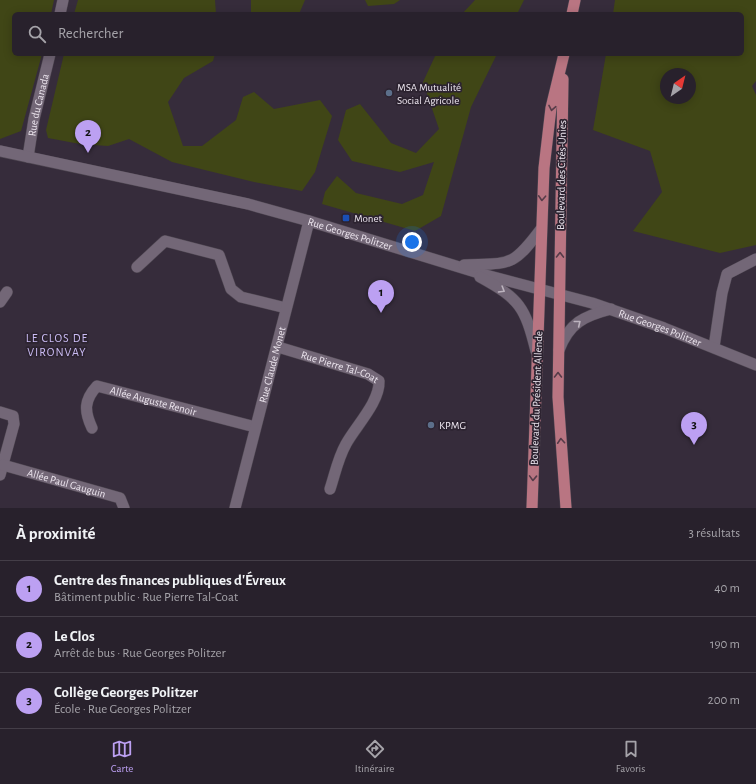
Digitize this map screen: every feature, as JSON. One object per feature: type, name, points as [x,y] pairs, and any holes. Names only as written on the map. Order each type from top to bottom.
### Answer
[{"type":"main road","points":[[573,12],[576,0]]},
{"type":"main road","name":"Boulevard des Cités-Unies","points":[[539,288],[546,147],[551,108],[563,56]]},
{"type":"main road","name":"Boulevard des Cités-Unies","points":[[560,294],[563,56]]},
{"type":"main road","name":"Boulevard du Président Allende","points":[[532,508],[539,288]]},
{"type":"main road","name":"Boulevard du Président Allende","points":[[560,294],[558,397],[566,508]]},
{"type":"street","points":[[60,12],[63,0]]},
{"type":"street","name":"Rue du Canada","points":[[28,157],[34,118],[50,56]]},
{"type":"street","name":"Rue Georges Politzer","points":[[0,151],[248,204],[310,221],[456,266],[611,309],[756,364]]},
{"type":"street","name":"Rue Claude Monet","points":[[235,508],[278,347],[286,308],[310,221]]},
{"type":"street","points":[[456,266],[500,265],[526,250],[541,229]]},
{"type":"street","points":[[137,267],[165,241],[219,255],[231,289],[241,297],[286,308]]},
{"type":"street","points":[[714,347],[727,274],[742,264],[756,258]]},
{"type":"street","points":[[456,266],[482,278],[510,295],[521,306],[529,321],[538,356]]},
{"type":"street","points":[[0,302],[7,292]]},
{"type":"street","points":[[558,353],[563,339],[575,325],[588,315],[611,309]]},
{"type":"street","name":"Rue Pierre Tal-Coat","points":[[278,347],[368,374],[379,382],[369,408],[346,443],[338,459],[330,489]]},
{"type":"street","name":"Allée Auguste Renoir","points":[[92,428],[85,414],[90,394],[97,386],[256,426]]},
{"type":"street","points":[[0,412],[13,416],[14,424],[1,470]]},
{"type":"street","name":"Allée Paul Gauguin","points":[[1,470],[120,498],[124,508]]},
{"type":"green space","points":[[0,0],[54,0],[51,12],[12,12],[12,56],[41,56],[21,131],[0,139]]},
{"type":"green space","points":[[78,0],[215,0],[216,12],[75,12]]},
{"type":"green space","points":[[251,0],[305,0],[300,12],[251,12]]},
{"type":"green space","points":[[365,0],[400,0],[394,4],[368,6]]},
{"type":"green space","points":[[475,0],[524,0],[518,12],[464,12]]},
{"type":"green space","points":[[615,0],[756,0],[756,81],[752,86],[756,95],[756,245],[720,253],[633,231],[662,192],[650,151],[593,130],[606,56],[744,56],[744,12],[613,12]]},
{"type":"green space","points":[[64,56],[214,56],[213,61],[184,78],[168,102],[183,146],[202,146],[236,120],[243,97],[254,92],[274,109],[320,100],[332,116],[315,172],[302,191],[254,182],[172,162],[129,139],[108,146],[80,144],[48,138],[46,130]]},
{"type":"green space","points":[[435,56],[496,56],[471,107],[441,216],[415,231],[322,204],[325,192],[337,176],[356,193],[402,204],[423,195],[434,162],[400,172],[352,161],[338,140],[346,110],[360,104],[391,143],[416,153],[439,129],[423,82]]},
{"type":"place","name":"MSA Mutualité Social Agricole","points":[[389,93]]},
{"type":"place","name":"Le Clos","points":[[88,153]]},
{"type":"place","name":"Monet","points":[[346,218]]},
{"type":"place","name":"Centre des finances publiques d'Évreux","points":[[381,313]]},
{"type":"place","name":"KPMG","points":[[431,425]]},
{"type":"place","name":"Collège Georges Politzer","points":[[694,445]]},
{"type":"district","name":"LE CLOS DE VIRONVAY","points":[[57,345]]}]
